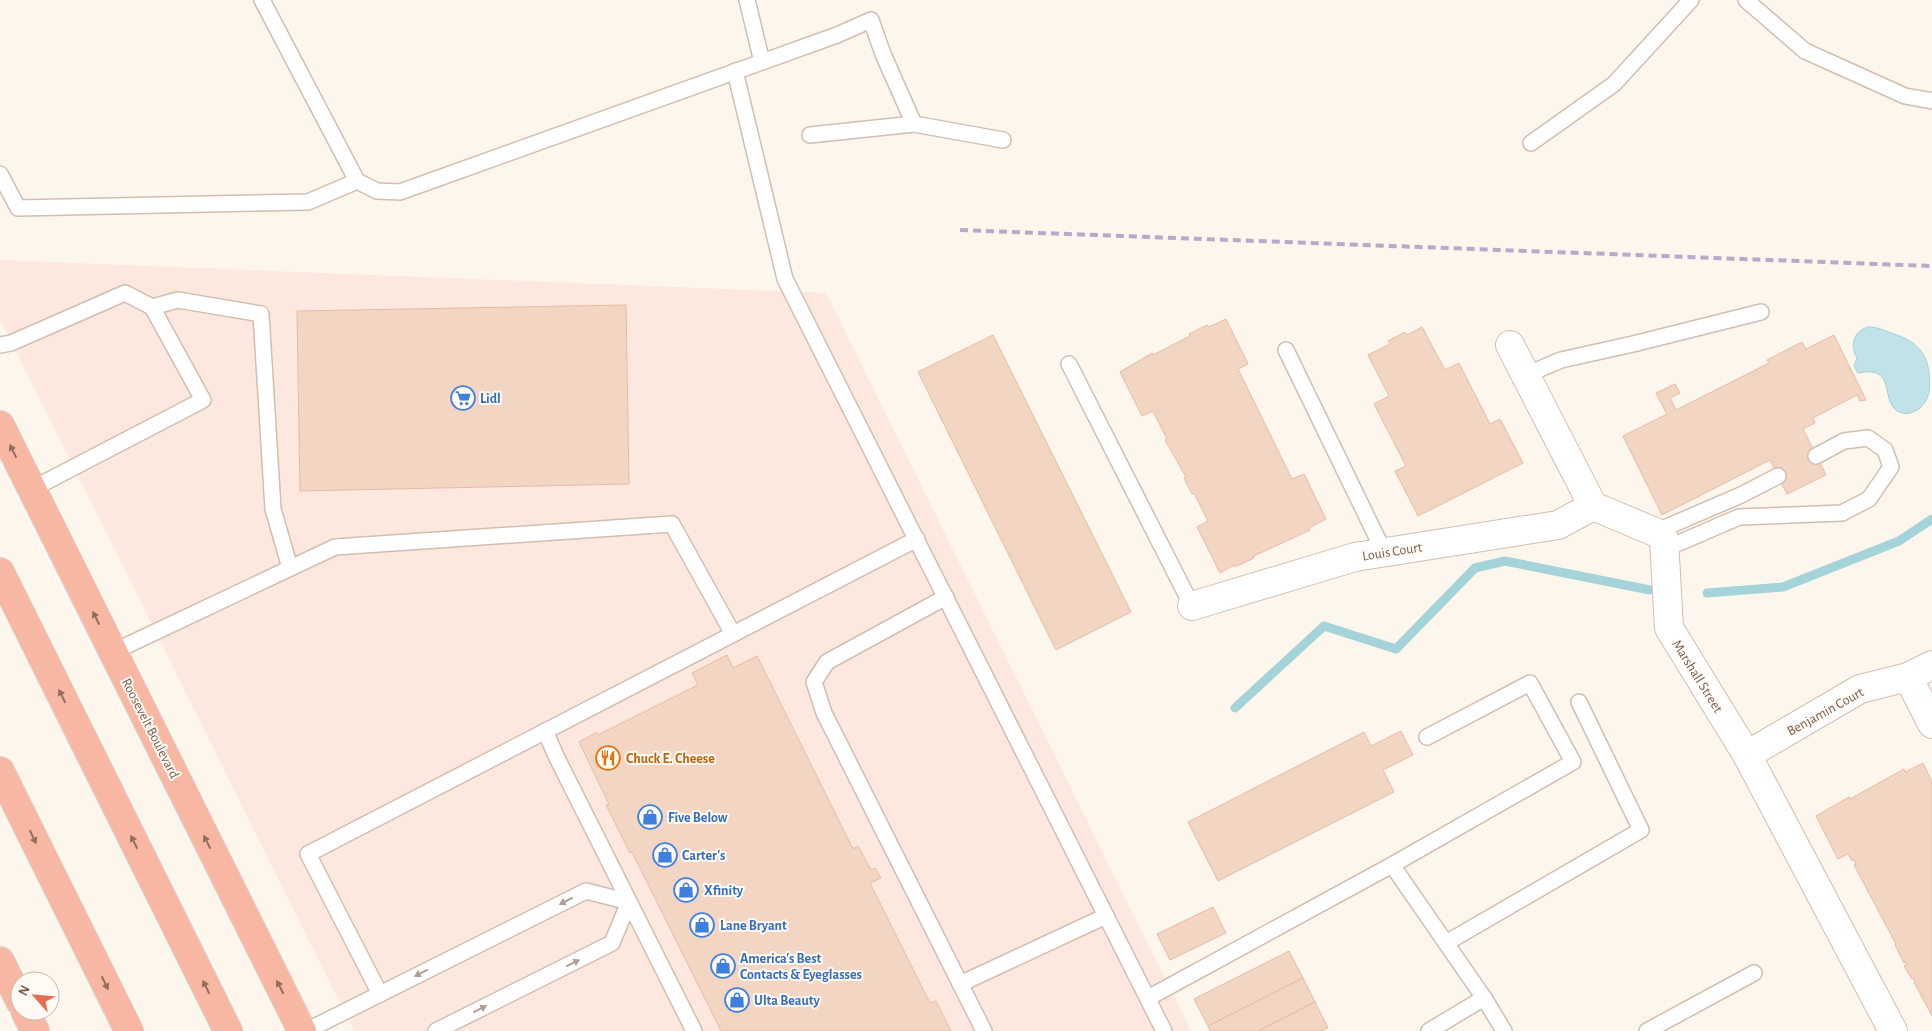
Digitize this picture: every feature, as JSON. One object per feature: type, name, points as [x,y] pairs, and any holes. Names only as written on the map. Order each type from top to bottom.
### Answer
[{"type":"highway","name":"Roosevelt Boulevard","points":[[0,425],[302,1031]]},
{"type":"highway","points":[[0,572],[228,1031]]},
{"type":"highway","points":[[0,771],[130,1031]]},
{"type":"highway","points":[[0,961],[10,981]]},
{"type":"street","points":[[1510,345],[1593,506],[1660,540]]},
{"type":"street","name":"Louis Court","points":[[1192,606],[1355,557],[1558,526],[1593,506]]},
{"type":"street","name":"Marshall Street","points":[[1660,540],[1669,628],[1747,756],[1893,1031]]},
{"type":"street","name":"Benjamin Court","points":[[1747,756],[1860,690],[1908,677],[1932,665]]},
{"type":"street","points":[[1908,677],[1932,724]]},
{"type":"lane","points":[[262,0],[357,181],[377,191],[400,192],[837,35],[870,20],[882,54],[914,124]]},
{"type":"lane","points":[[747,0],[762,62]]},
{"type":"lane","points":[[1531,143],[1614,84],[1691,0]]},
{"type":"lane","points":[[1746,0],[1805,50],[1905,96],[1932,101]]},
{"type":"lane","points":[[735,71],[785,279],[1164,1031]]},
{"type":"lane","points":[[810,135],[914,124],[1003,140]]},
{"type":"lane","points":[[0,174],[18,208],[308,202],[357,181]]},
{"type":"lane","points":[[0,345],[11,343],[125,293],[152,307],[202,400],[32,490]]},
{"type":"lane","points":[[152,307],[178,300],[261,314],[272,510],[290,568]]},
{"type":"lane","points":[[1526,375],[1560,360],[1761,312]]},
{"type":"lane","points":[[1286,350],[1384,552]]},
{"type":"lane","points":[[1069,364],[1192,606]]},
{"type":"lane","points":[[1660,540],[1739,517],[1842,513],[1869,499],[1891,467],[1885,450],[1868,438],[1844,442],[1816,456]]},
{"type":"lane","points":[[1660,540],[1778,476]]},
{"type":"lane","points":[[113,652],[335,547],[672,524],[733,634]]},
{"type":"lane","points":[[380,994],[308,854],[917,539]]},
{"type":"lane","points":[[946,597],[827,662],[814,682],[824,713],[984,1031]]},
{"type":"lane","points":[[1148,998],[1392,865],[1573,762],[1530,683],[1427,737]]},
{"type":"lane","points":[[1446,943],[1641,830],[1579,702]]},
{"type":"lane","points":[[545,731],[694,1031]]},
{"type":"lane","points":[[1392,865],[1484,998],[1504,1031]]},
{"type":"lane","points":[[306,1031],[586,891],[629,902]]},
{"type":"lane","points":[[436,1031],[612,943],[629,902]]},
{"type":"lane","points":[[960,984],[1106,916]]},
{"type":"lane","points":[[1647,1031],[1754,973]]},
{"type":"lane","points":[[1429,1031],[1484,998]]},
{"type":"shaded area","points":[[0,260],[826,293],[1191,1031],[354,1031],[0,319]]},
{"type":"water","points":[[1869,327],[1880,329],[1910,341],[1923,354],[1929,370],[1929,392],[1924,404],[1916,411],[1904,414],[1895,409],[1890,403],[1884,380],[1879,374],[1871,372],[1858,373],[1854,366],[1857,358],[1853,348],[1854,339],[1860,331]]},
{"type":"building","name":"Lidl","points":[[626,305],[629,484],[300,491],[297,311]]},
{"type":"building","points":[[1226,319],[1248,364],[1238,369],[1292,479],[1304,474],[1326,519],[1309,528],[1310,530],[1220,573],[1197,527],[1208,521],[1165,440],[1167,439],[1153,411],[1142,416],[1120,372],[1152,353],[1153,355],[1190,336],[1189,334],[1207,325],[1209,327]]},
{"type":"building","points":[[1422,327],[1445,370],[1459,363],[1490,424],[1500,419],[1523,463],[1418,516],[1395,471],[1406,466],[1374,404],[1389,396],[1368,355],[1390,344],[1388,341],[1405,332],[1407,335]]},
{"type":"building","points":[[993,335],[1131,612],[1056,650],[918,372]]},
{"type":"building","points":[[1834,335],[1866,400],[1860,401],[1857,395],[1813,418],[1815,423],[1803,429],[1826,475],[1787,494],[1770,460],[1662,515],[1623,436],[1667,414],[1656,393],[1675,384],[1680,393],[1670,398],[1676,410],[1769,363],[1767,360],[1802,342],[1806,349]]},
{"type":"building","points":[[727,655],[733,668],[757,656],[853,849],[858,846],[871,870],[875,868],[881,878],[870,883],[930,1003],[936,1001],[951,1031],[721,1031],[632,852],[630,853],[606,805],[609,804],[579,742],[597,732],[598,735],[698,685],[692,673]]},
{"type":"building","points":[[1401,731],[1413,755],[1383,770],[1394,792],[1218,881],[1188,822],[1364,732],[1371,746]]},
{"type":"building","points":[[1923,763],[1932,782],[1932,1016],[1913,978],[1904,966],[1907,964],[1904,963],[1896,944],[1854,865],[1856,864],[1854,860],[1852,861],[1848,854],[1838,859],[1816,816],[1904,769],[1905,772]]},
{"type":"building","points":[[1213,907],[1226,933],[1170,960],[1157,934]]},
{"type":"building","points":[[1289,951],[1303,978],[1208,1026],[1194,999]]},
{"type":"building","points":[[1303,978],[1315,1002],[1258,1031],[1210,1031],[1208,1026]]},
{"type":"building","points":[[1315,1002],[1328,1028],[1321,1031],[1258,1031]]},
{"type":"waterway","points":[[1707,593],[1783,587],[1899,541],[1932,519]]},
{"type":"waterway","points":[[1235,708],[1324,626],[1396,649],[1475,568],[1505,561],[1650,590]]},
{"type":"railway","points":[[960,230],[1932,266]]},
{"type":"place","name":"Lidl","points":[[463,398]]},
{"type":"place","name":"Chuck E. Cheese","points":[[608,758]]},
{"type":"place","name":"Five Below","points":[[650,817]]},
{"type":"place","name":"Carter's","points":[[665,855]]},
{"type":"place","name":"Xfinity","points":[[686,890]]},
{"type":"place","name":"Lane Bryant","points":[[702,925]]},
{"type":"place","name":"America's Best Contacts & Eyeglasses","points":[[723,966]]},
{"type":"place","name":"Ulta Beauty","points":[[737,1000]]}]
